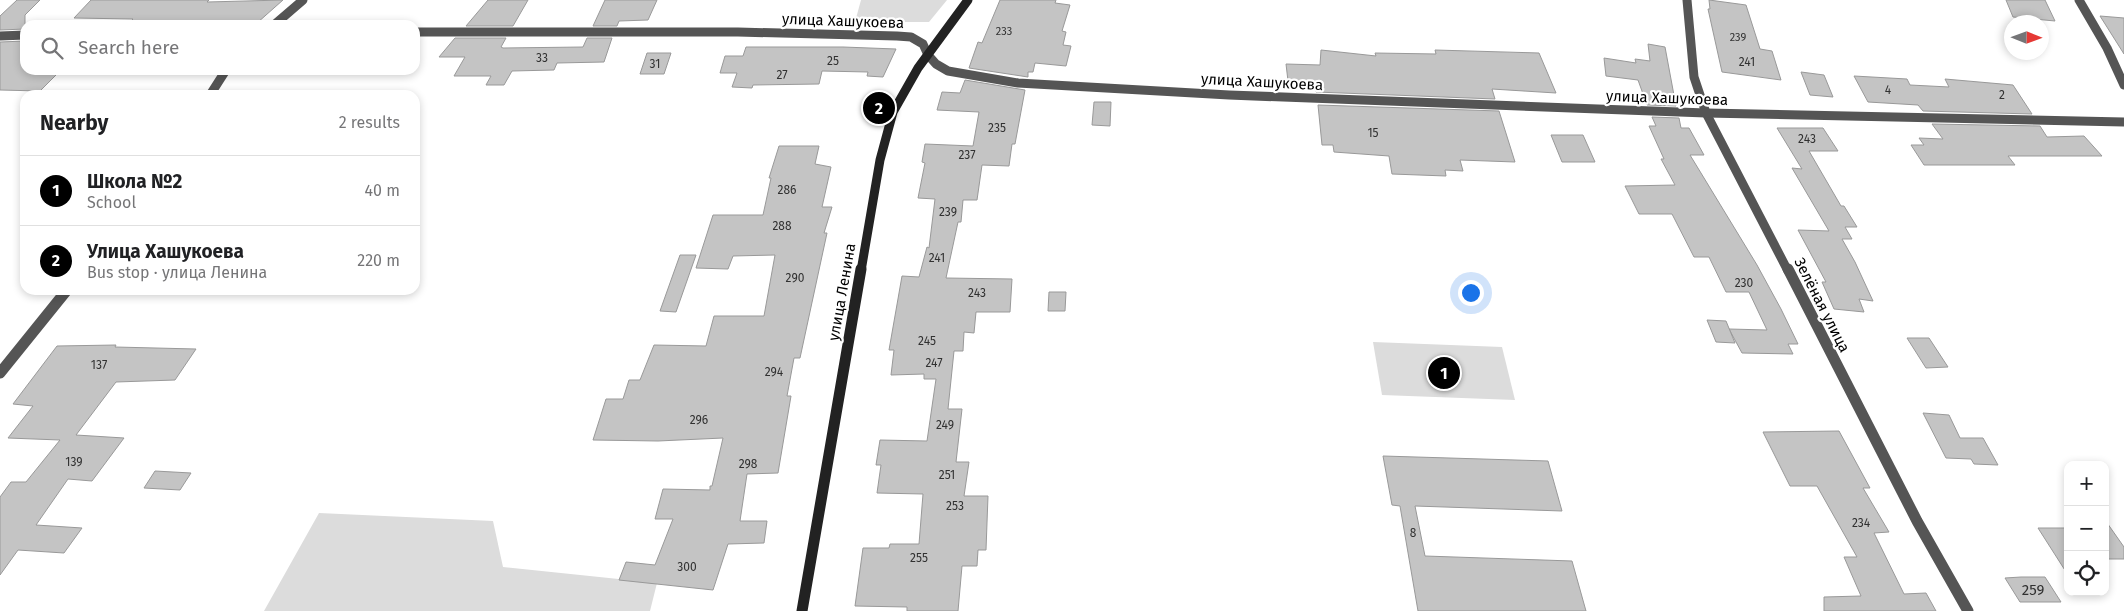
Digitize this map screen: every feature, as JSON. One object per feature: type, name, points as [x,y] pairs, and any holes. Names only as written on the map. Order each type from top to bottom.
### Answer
[{"type":"street","points":[[280,20],[303,0]]},
{"type":"street","name":"улица Ленина","points":[[802,611],[885,138],[894,111],[928,55],[968,0]]},
{"type":"street","name":"Зелёная улица","points":[[1687,0],[1694,77],[1706,113],[1876,438],[1916,522],[1968,611]]},
{"type":"street","points":[[2079,0],[2107,48],[2124,84]]},
{"type":"street","name":"улица Хашукоева","points":[[420,32],[738,32],[881,35],[912,37],[923,44],[928,55],[936,64],[948,71],[1018,83],[1229,95],[1706,113],[2124,122]]},
{"type":"street","points":[[0,36],[20,35]]},
{"type":"street","points":[[213,90],[223,75]]},
{"type":"street","points":[[0,373],[63,295]]},
{"type":"shaded area","points":[[861,0],[947,0],[929,22],[855,22]]},
{"type":"shaded area","points":[[1373,342],[1502,347],[1515,400],[1382,395]]},
{"type":"shaded area","points":[[319,513],[493,521],[503,567],[657,583],[650,611],[264,611]]},
{"type":"building","points":[[17,0],[40,0],[25,15],[25,20],[20,20],[20,29],[0,30],[0,16]]},
{"type":"building","points":[[91,0],[209,0],[207,2],[283,0],[260,20],[74,18]]},
{"type":"building","points":[[488,0],[528,0],[513,26],[466,26]]},
{"type":"building","points":[[605,0],[657,0],[648,20],[619,21],[617,26],[593,26]]},
{"type":"building","points":[[1000,0],[1056,0],[1055,3],[1070,5],[1062,31],[1066,32],[1063,45],[1071,46],[1066,66],[1035,63],[1033,72],[1028,72],[1028,77],[969,68],[978,42],[982,43]]},
{"type":"building","points":[[1709,0],[1746,5],[1760,49],[1772,51],[1781,80],[1722,72],[1708,9],[1710,9]]},
{"type":"building","points":[[2006,0],[2045,0],[2055,21],[2049,20],[2049,15],[2012,15]]},
{"type":"building","points":[[2100,16],[2124,18],[2124,54]]},
{"type":"building","points":[[455,38],[506,38],[501,47],[503,48],[583,47],[587,38],[612,38],[604,62],[557,63],[554,70],[512,71],[504,85],[486,85],[491,76],[454,76],[465,57],[439,57]]},
{"type":"building","points":[[20,41],[20,75],[56,75],[41,90],[0,90],[0,42]]},
{"type":"building","points":[[1648,44],[1665,47],[1676,106],[1647,105],[1638,80],[1606,76],[1604,58],[1636,63],[1635,59],[1650,61]]},
{"type":"building","points":[[746,47],[896,49],[883,77],[867,76],[868,72],[822,71],[819,84],[753,85],[752,88],[732,87],[737,73],[720,73],[725,56],[743,56]]},
{"type":"building","points":[[1321,50],[1376,56],[1375,53],[1436,54],[1435,50],[1539,53],[1556,93],[1492,89],[1495,99],[1316,92],[1315,85],[1294,85],[1293,81],[1288,81],[1286,64],[1320,65]]},
{"type":"building","points":[[647,53],[671,53],[664,74],[640,74]]},
{"type":"building","points":[[1801,72],[1824,75],[1833,97],[1810,95]]},
{"type":"building","points":[[1854,76],[1907,79],[1910,85],[1949,87],[1945,79],[2013,85],[2032,114],[1923,111],[1918,105],[1868,102]]},
{"type":"building","points":[[965,80],[1025,90],[1015,144],[1012,144],[1009,166],[982,165],[977,200],[963,200],[961,222],[958,222],[946,278],[1012,279],[1010,312],[976,312],[974,333],[964,332],[963,351],[954,351],[948,409],[962,409],[956,462],[969,462],[964,496],[988,496],[986,550],[978,550],[977,566],[962,566],[958,611],[907,611],[907,607],[855,606],[863,548],[889,548],[890,544],[919,544],[923,494],[877,493],[881,465],[876,465],[880,440],[927,441],[936,379],[924,379],[924,374],[891,375],[894,350],[889,350],[902,276],[919,277],[927,247],[929,248],[935,199],[918,198],[925,163],[922,162],[925,144],[973,146],[979,112],[937,110],[942,92],[960,93]]},
{"type":"building","points":[[1094,102],[1111,102],[1110,126],[1092,125]]},
{"type":"building","points":[[1318,105],[1499,111],[1515,162],[1460,160],[1463,171],[1445,170],[1446,176],[1392,174],[1389,156],[1334,152],[1333,145],[1322,145]]},
{"type":"building","points":[[1652,117],[1679,118],[1681,128],[1689,128],[1704,155],[1690,155],[1757,265],[1781,309],[1798,344],[1788,344],[1793,354],[1742,353],[1729,329],[1767,330],[1749,292],[1726,292],[1709,257],[1694,257],[1672,214],[1639,214],[1625,186],[1675,185],[1661,159],[1664,159],[1649,126],[1656,126]]},
{"type":"building","points":[[1932,124],[2040,126],[2047,137],[2084,136],[2102,156],[2008,156],[2015,165],[1924,165],[1911,145],[1924,145],[1919,138],[1943,139]]},
{"type":"building","points":[[1777,128],[1823,128],[1838,151],[1809,151],[1841,206],[1844,206],[1857,227],[1845,227],[1852,239],[1842,239],[1873,301],[1859,299],[1864,312],[1834,309],[1822,282],[1826,282],[1798,230],[1829,231],[1792,168],[1802,169]]},
{"type":"building","points":[[1551,135],[1583,135],[1595,162],[1562,162]]},
{"type":"building","points":[[779,146],[819,146],[815,164],[831,167],[822,207],[832,207],[824,233],[827,233],[800,358],[794,358],[787,396],[791,396],[778,473],[747,474],[740,521],[767,521],[764,543],[728,544],[713,590],[619,580],[626,562],[655,565],[673,519],[655,519],[663,489],[710,490],[723,438],[658,441],[593,440],[606,399],[623,399],[629,380],[640,380],[654,345],[706,346],[714,316],[764,316],[775,255],[733,256],[728,269],[696,268],[713,215],[763,215],[771,178],[769,178]]},
{"type":"building","points":[[680,255],[696,255],[676,312],[660,311]]},
{"type":"building","points":[[1049,292],[1066,292],[1065,311],[1048,311]]},
{"type":"building","points":[[1707,320],[1726,321],[1735,343],[1716,342]]},
{"type":"building","points":[[1907,338],[1929,338],[1948,367],[1926,368]]},
{"type":"building","points":[[116,345],[115,347],[196,349],[175,380],[116,382],[76,435],[124,438],[92,481],[68,479],[36,525],[82,528],[64,553],[18,550],[0,575],[0,497],[11,482],[26,482],[60,440],[8,438],[33,406],[13,404],[57,346]]},
{"type":"building","points":[[1923,413],[1949,415],[1960,438],[1983,438],[1998,465],[1974,464],[1971,459],[1946,458]]},
{"type":"building","points":[[1839,431],[1870,488],[1863,488],[1889,532],[1874,533],[1904,594],[1926,593],[1936,611],[1824,611],[1824,597],[1861,596],[1844,557],[1857,557],[1817,486],[1790,486],[1763,432]]},
{"type":"building","points":[[1383,456],[1548,461],[1562,511],[1415,506],[1425,556],[1572,561],[1586,611],[1418,611],[1400,506],[1392,505]]},
{"type":"building","points":[[155,471],[191,473],[180,490],[144,488]]},
{"type":"building","points":[[2109,526],[2124,547],[2124,559],[2109,559]]},
{"type":"building","points":[[2038,528],[2064,528],[2064,569]]},
{"type":"building","points":[[2045,577],[2061,602],[2020,602],[2005,578]]},
{"type":"place","name":"Улица Хашукоева","points":[[879,108]]},
{"type":"place","name":"Школа №2","points":[[1444,373]]}]
